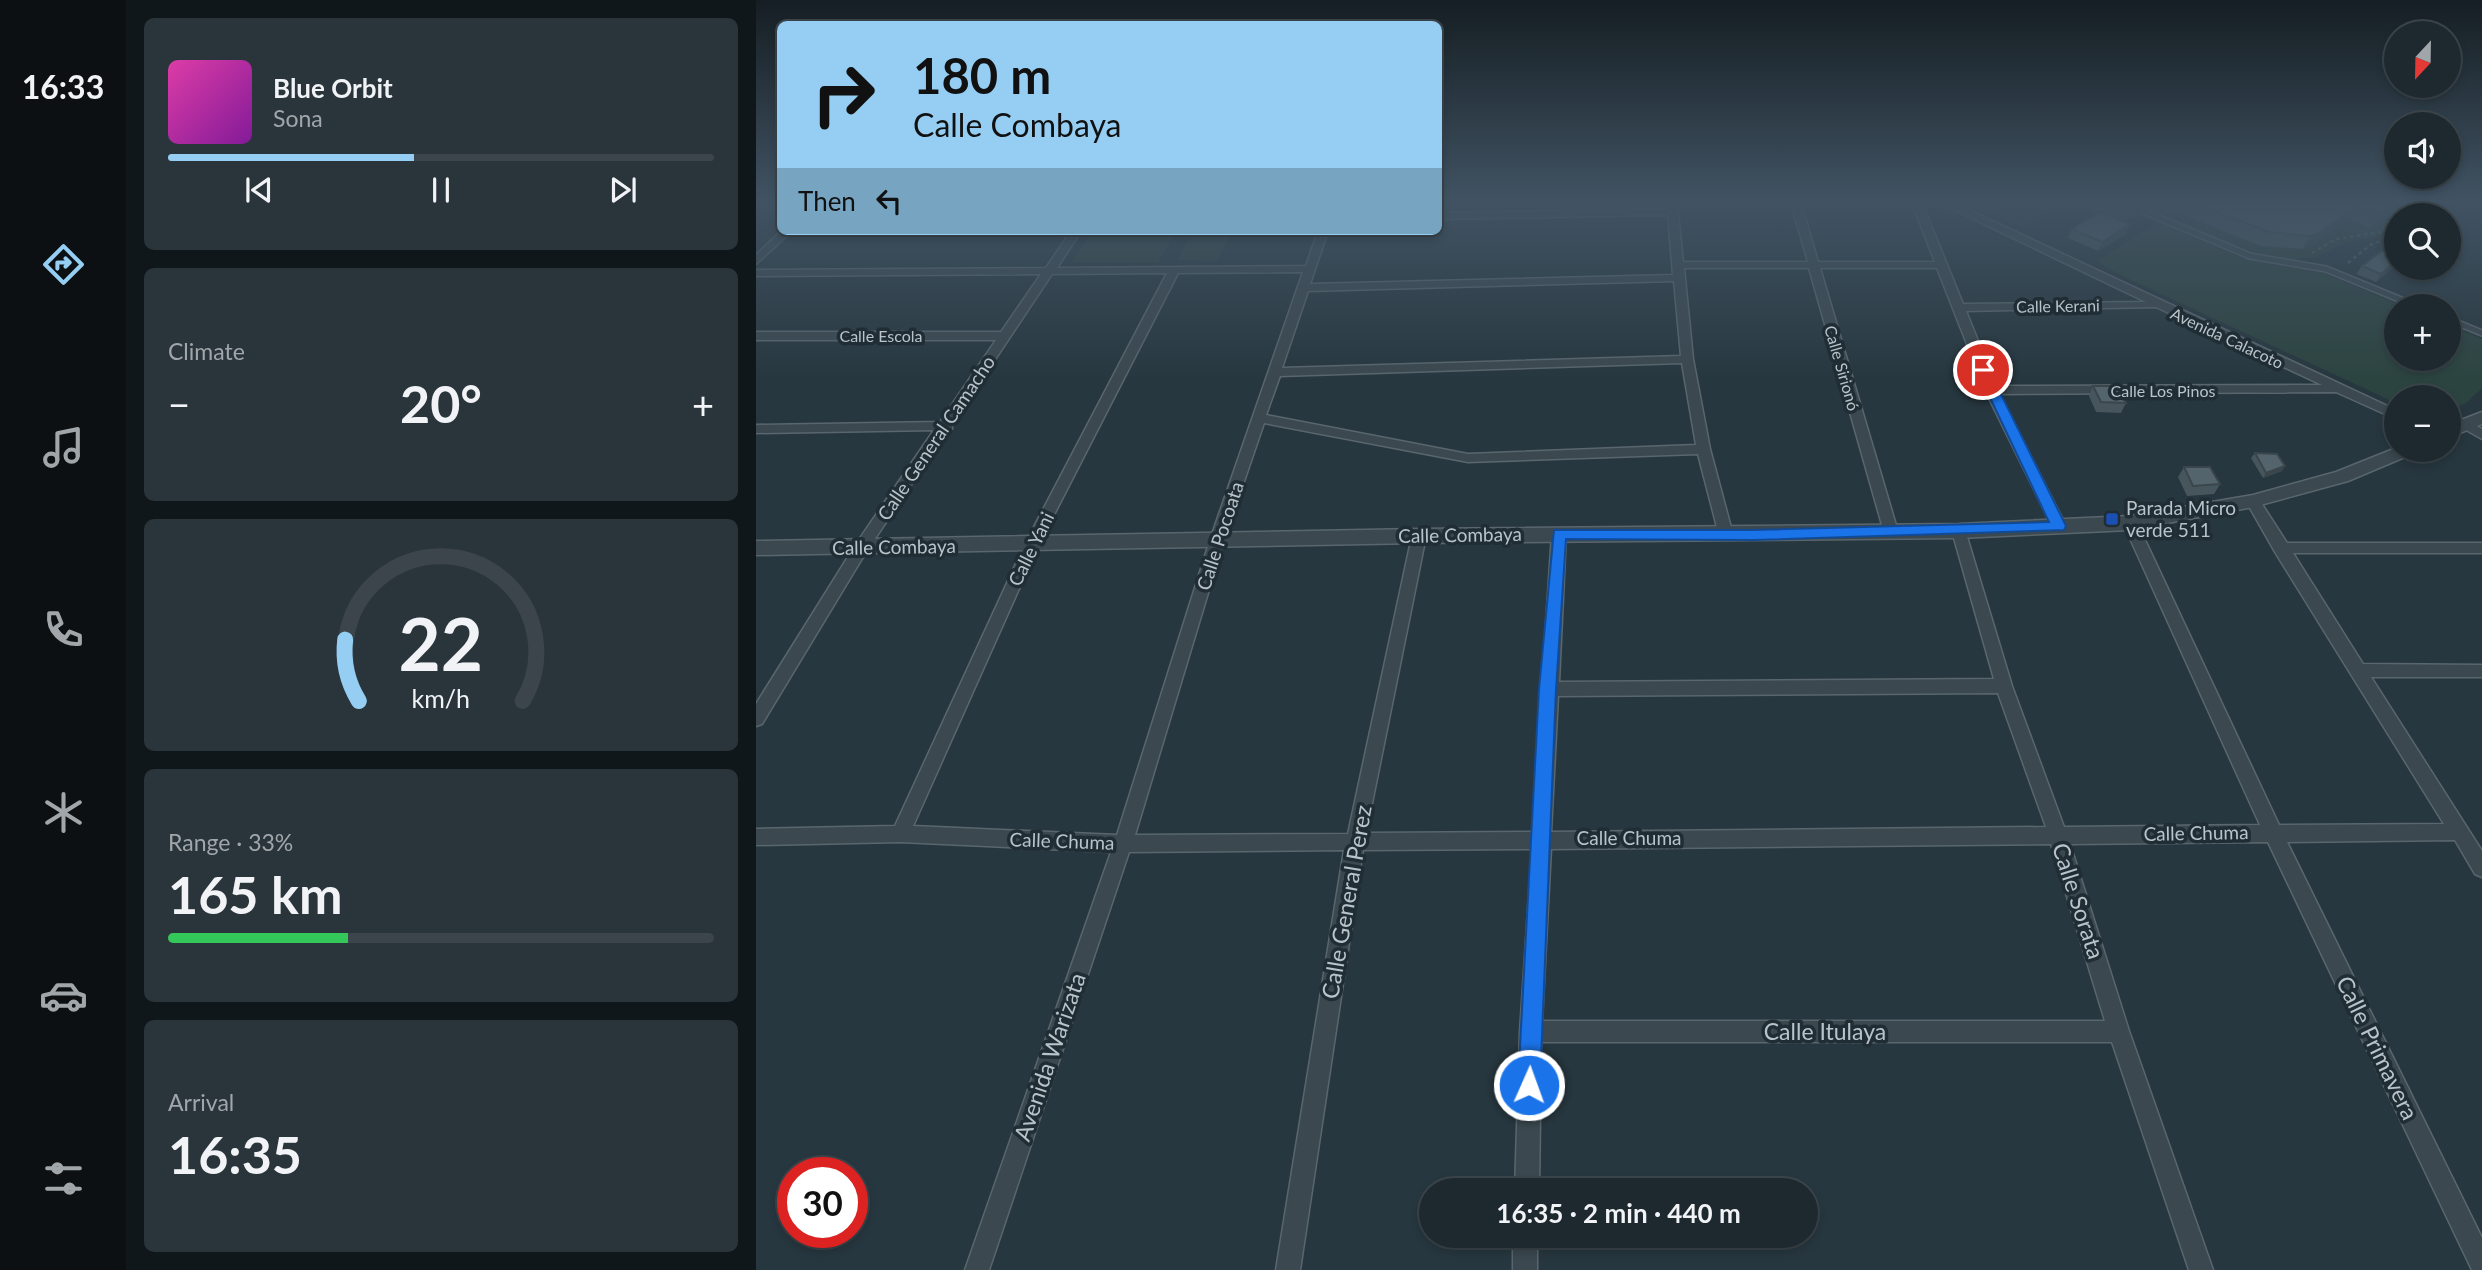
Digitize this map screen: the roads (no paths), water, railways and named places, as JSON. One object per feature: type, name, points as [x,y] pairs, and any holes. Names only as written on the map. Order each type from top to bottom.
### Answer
[{"type":"street","name":"Calle General Camacho","points":[[756,719],[861,548],[947,426],[1055,262]]},
{"type":"street","name":"Calle Pocoata","points":[[1123,844],[1217,540],[1311,262]]},
{"type":"street","points":[[1678,262],[1687,359],[1703,449],[1726,535]]},
{"type":"street","name":"Calle Sirionó","points":[[1811,262],[1891,532]]},
{"type":"street","name":"Avenida Calacoto","points":[[2069,262],[2384,410]]},
{"type":"street","points":[[1303,288],[1812,266],[1941,265],[1992,390],[2059,526]]},
{"type":"street","points":[[756,273],[1309,269]]},
{"type":"street","name":"Calle Yani","points":[[900,834],[1032,544],[1174,271]]},
{"type":"street","name":"Calle Kerani","points":[[1958,308],[2158,305]]},
{"type":"street","name":"Calle Escola","points":[[756,336],[1006,336]]},
{"type":"street","points":[[1274,372],[1687,359]]},
{"type":"street","name":"Calle Los Pinos","points":[[1992,390],[2335,389]]},
{"type":"street","points":[[1259,418],[1468,458],[1703,449]]},
{"type":"street","points":[[2461,428],[2478,423]]},
{"type":"street","points":[[756,429],[947,426]]},
{"type":"street","name":"Calle Combaya","points":[[756,548],[1559,534],[1726,535],[1959,531],[2130,523],[2253,501],[2342,477],[2384,459]]},
{"type":"street","points":[[2253,501],[2482,868]]},
{"type":"street","name":"Calle Primavera","points":[[2130,523],[2272,831],[2482,1264]]},
{"type":"street","name":"Calle Sorata","points":[[1959,531],[2004,686],[2058,836],[2119,1031],[2201,1270]]},
{"type":"street","points":[[1527,1178],[1531,1032],[1548,689],[1559,534]]},
{"type":"street","name":"Calle General Perez","points":[[1288,1270],[1355,842],[1419,536]]},
{"type":"street","points":[[2280,548],[2482,548]]},
{"type":"street","points":[[2357,670],[2482,671]]},
{"type":"street","points":[[1548,689],[2004,686]]},
{"type":"street","name":"Calle Chuma","points":[[756,837],[900,834],[1123,844],[1542,838],[2058,836],[2272,831],[2460,832]]},
{"type":"street","name":"Avenida Warizata","points":[[977,1270],[1123,844]]},
{"type":"street","name":"Calle Itulaya","points":[[1531,1032],[2119,1031]]},
{"type":"street","points":[[1525,1248],[1525,1270]]},
{"type":"lane","points":[[2281,262],[2335,273],[2387,294]]},
{"type":"lane","points":[[2461,324],[2482,333]]},
{"type":"place","name":"Parada Micro verde 511","points":[[2112,519]]}]
